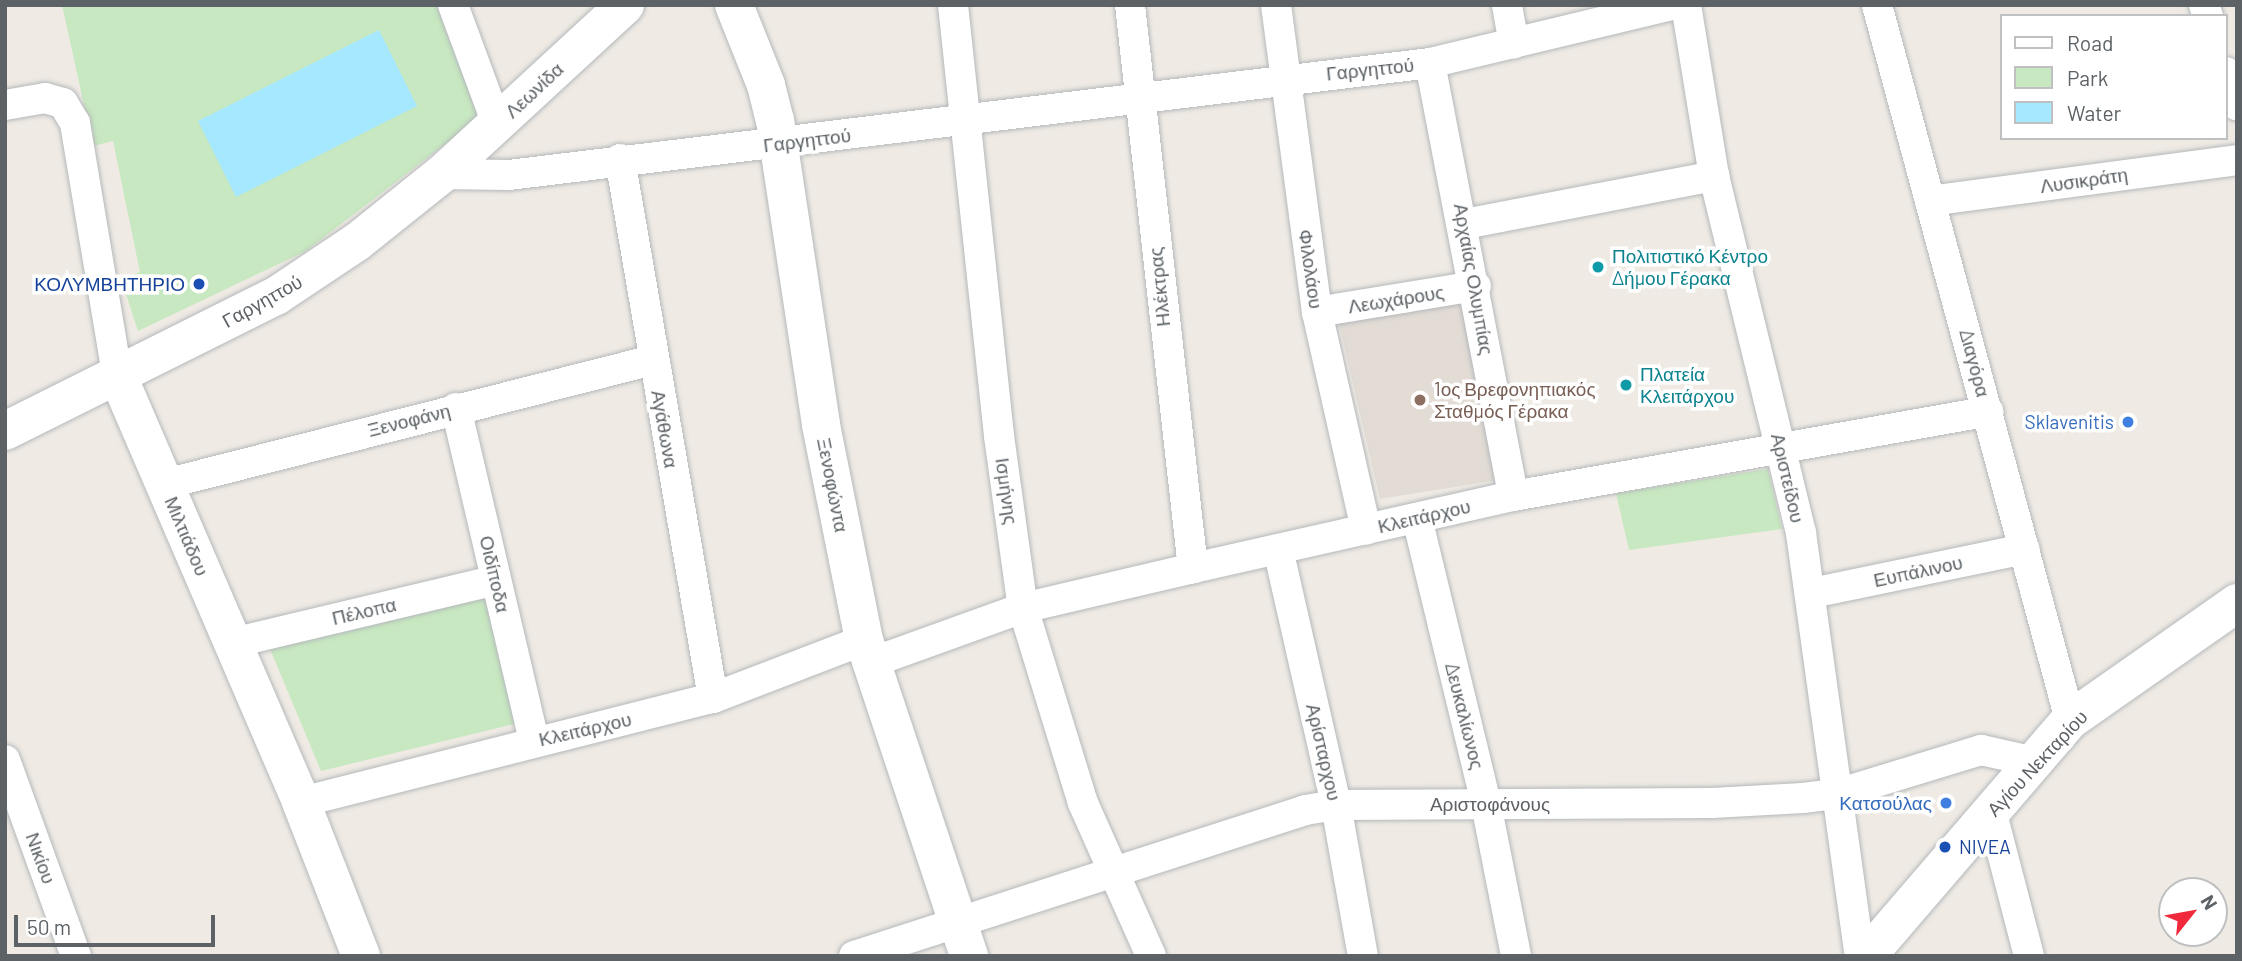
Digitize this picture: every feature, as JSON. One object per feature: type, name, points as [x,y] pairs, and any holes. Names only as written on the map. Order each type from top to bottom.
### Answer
[{"type":"street","points":[[453,5],[497,124]]},
{"type":"street","name":"Λεωνίδα","points":[[442,174],[625,5]]},
{"type":"street","name":"Ξενοφώντα","points":[[734,5],[766,85],[778,144],[821,425],[867,651],[962,939]]},
{"type":"street","name":"Ισμήνης","points":[[953,5],[1023,608],[1071,769],[1151,956]]},
{"type":"street","name":"Ηλέκτρας","points":[[1129,5],[1193,568]]},
{"type":"street","name":"Φιλολάου","points":[[1276,5],[1317,312],[1366,530]]},
{"type":"street","points":[[1507,5],[1514,43]]},
{"type":"street","name":"Γαργηττού","points":[[5,430],[276,296],[357,242],[442,174],[509,175],[620,159],[778,144],[1139,100],[1284,79],[1430,63],[1671,5]]},
{"type":"street","name":"Αριστείδου","points":[[1686,5],[1714,176],[1782,447],[1812,593],[1860,956]]},
{"type":"street","name":"Διαγόρα","points":[[1877,5],[2070,720]]},
{"type":"street","name":"Αρχαίας Ολυμπίας","points":[[1430,63],[1465,224],[1513,496]]},
{"type":"street","points":[[2228,78],[2237,104]]},
{"type":"street","name":"Μιλτιάδου","points":[[5,104],[46,98],[63,103],[75,123],[83,156],[117,374],[301,802],[361,956]]},
{"type":"street","name":"Αγάθωνα","points":[[620,159],[713,698]]},
{"type":"street","name":"Λυσικράτη","points":[[1930,201],[2237,160]]},
{"type":"street","points":[[1465,224],[1714,176]]},
{"type":"street","name":"Λεωχάρους","points":[[1317,312],[1476,286]]},
{"type":"street","name":"Ξενοφάνη","points":[[165,484],[653,360]]},
{"type":"street","name":"Οιδίποδα","points":[[456,408],[534,741]]},
{"type":"street","name":"Κλειτάρχου","points":[[301,802],[534,741],[713,698],[867,651],[1023,608],[1278,548],[1513,496],[1988,411]]},
{"type":"street","name":"Δευκαλίωνος","points":[[1417,518],[1486,804],[1516,956]]},
{"type":"street","name":"Αρίσταρχου","points":[[1278,548],[1336,805],[1363,956]]},
{"type":"street","name":"Ευπάλινου","points":[[1812,593],[2024,549]]},
{"type":"street","name":"Πέλοπα","points":[[232,643],[496,580]]},
{"type":"street","name":"Αγίου Νεκταρίου","points":[[1867,956],[1947,868],[1991,810],[2070,720],[2237,603]]},
{"type":"street","name":"Αριστοφάνους","points":[[854,956],[962,939],[1114,871],[1305,810],[1336,805],[1712,803],[1838,794],[1981,750],[2035,762]]},
{"type":"street","name":"Νικίου","points":[[5,760],[76,956]]},
{"type":"street","points":[[1991,810],[2029,956]]},
{"type":"shaded area","name":"1ος Βρεφονηπιακός Σταθμός Γέρακα","points":[[1464,298],[1498,480],[1380,499],[1338,319]]},
{"type":"green space","points":[[62,5],[448,5],[488,111],[306,251],[138,331],[121,279],[140,272],[113,141],[93,146]]},
{"type":"green space","points":[[1768,469],[1782,529],[1629,550],[1616,493]]},
{"type":"green space","points":[[487,597],[518,723],[321,771],[270,649]]},
{"type":"water","points":[[379,30],[417,106],[236,197],[198,121]]},
{"type":"place","name":"Πολιτιστικό Κέντρο Δήμου Γέρακα","points":[[1598,267]]},
{"type":"place","name":"ΚΟΛΥΜΒΗΤΗΡΙΟ","points":[[199,284]]},
{"type":"place","name":"Πλατεία Κλειτάρχου","points":[[1626,385]]},
{"type":"place","name":"1ος Βρεφονηπιακός Σταθμός Γέρακα","points":[[1420,400]]},
{"type":"place","name":"Sklavenitis","points":[[2128,422]]},
{"type":"place","name":"Κατσούλας","points":[[1946,803]]},
{"type":"place","name":"NIVEA","points":[[1945,847]]}]
